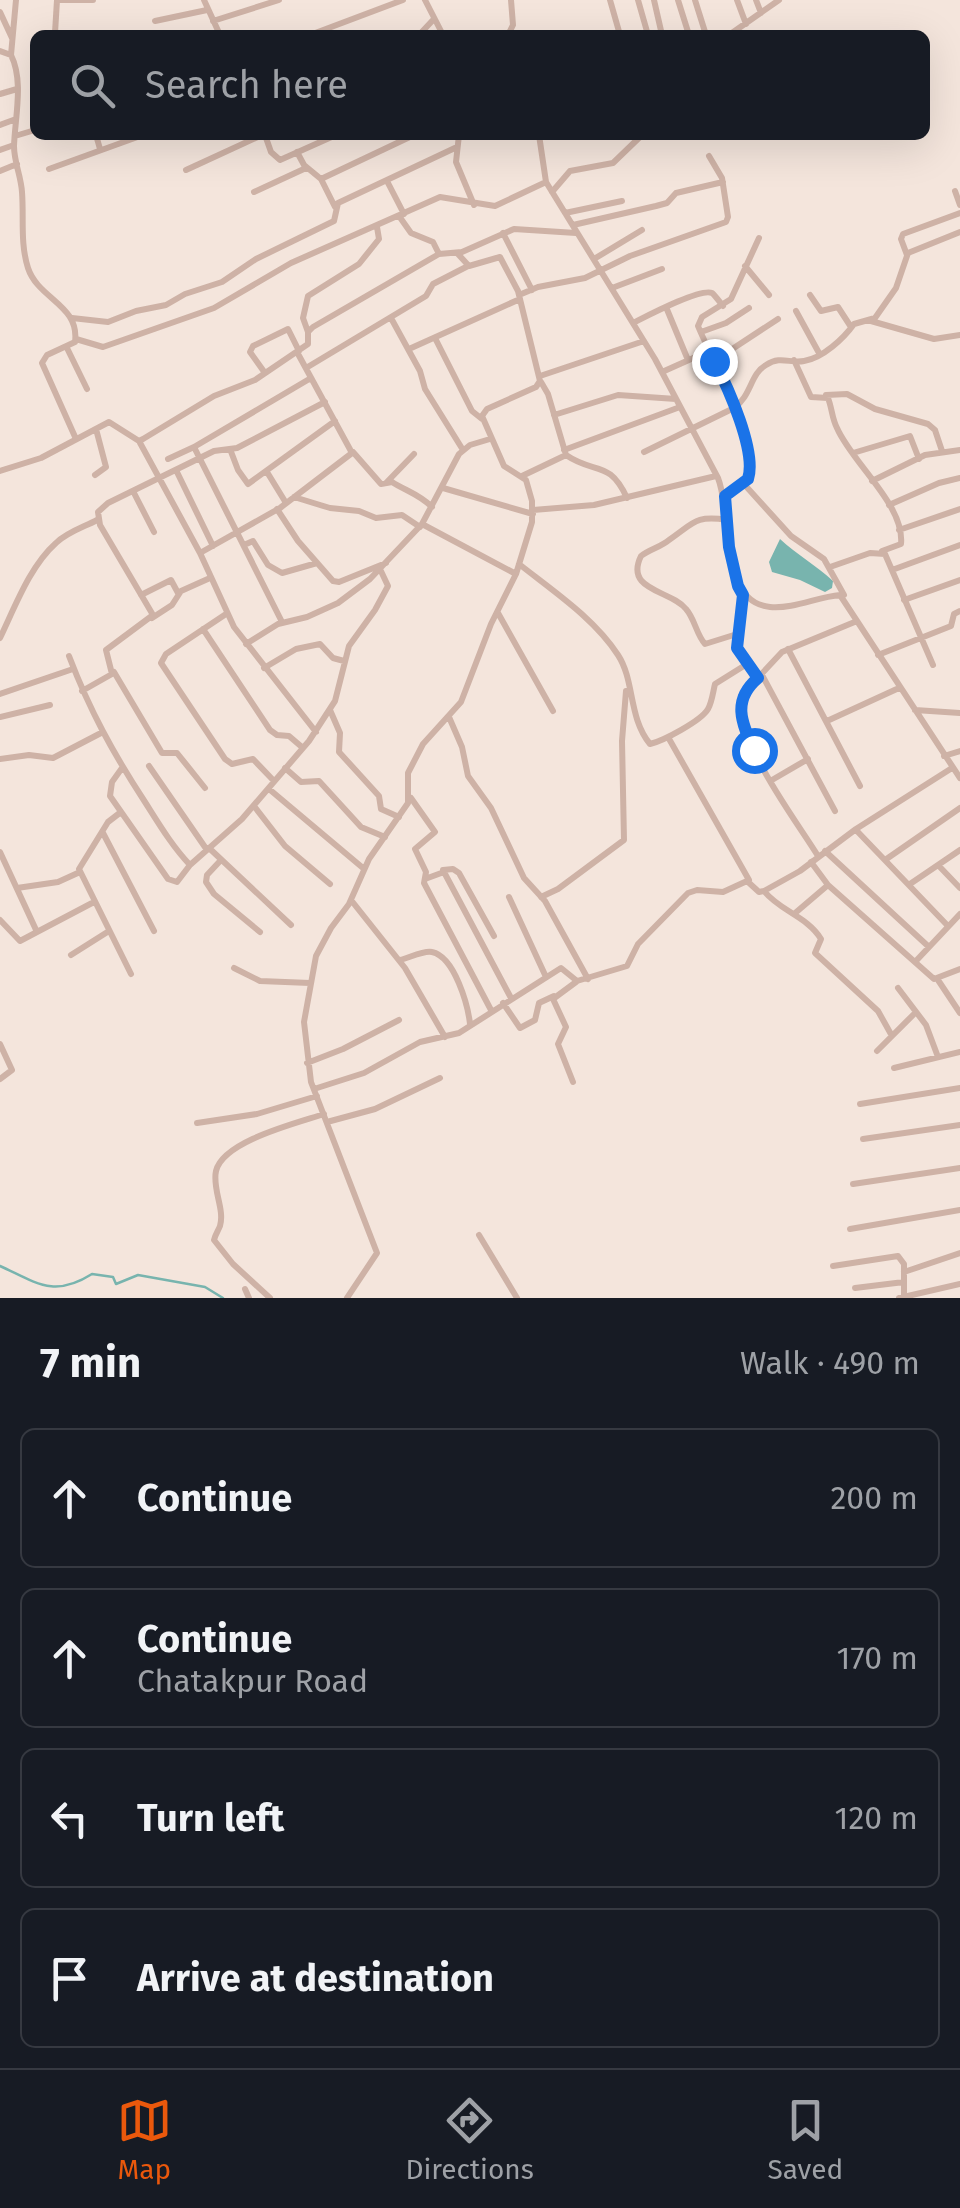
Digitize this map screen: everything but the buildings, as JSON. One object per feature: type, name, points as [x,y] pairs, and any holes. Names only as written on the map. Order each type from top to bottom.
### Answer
[{"type":"street","points":[[16,0],[11,55],[17,89],[15,141],[22,190],[21,230],[30,272],[72,318],[76,340]]},
{"type":"street","points":[[56,30],[57,0],[93,0]]},
{"type":"street","points":[[204,0],[218,30]]},
{"type":"street","points":[[213,21],[280,0]]},
{"type":"street","points":[[323,30],[403,0]]},
{"type":"street","points":[[425,0],[440,30]]},
{"type":"street","points":[[510,30],[511,0]]},
{"type":"street","points":[[610,0],[619,30]]},
{"type":"street","points":[[638,0],[647,30]]},
{"type":"street","points":[[654,0],[661,30]]},
{"type":"street","points":[[678,0],[687,30]]},
{"type":"street","points":[[695,0],[704,30]]},
{"type":"street","points":[[738,0],[746,24]]},
{"type":"street","points":[[756,0],[760,13]]},
{"type":"street","points":[[737,30],[779,0]]},
{"type":"street","points":[[154,21],[207,10]]},
{"type":"street","points":[[0,12],[13,40]]},
{"type":"street","points":[[424,30],[433,20]]},
{"type":"street","points":[[0,51],[11,55]]},
{"type":"street","points":[[0,94],[17,89]]},
{"type":"street","points":[[0,125],[16,120]]},
{"type":"street","points":[[0,150],[30,133]]},
{"type":"street","points":[[97,140],[100,149]]},
{"type":"street","points":[[49,170],[128,140]]},
{"type":"street","points":[[186,170],[252,140]]},
{"type":"street","points":[[266,140],[276,159],[325,140]]},
{"type":"street","points":[[321,179],[403,140]]},
{"type":"street","points":[[458,140],[456,162],[474,204]]},
{"type":"street","points":[[540,140],[546,182],[662,372],[725,496],[732,560],[743,595],[737,648],[760,677],[835,811]]},
{"type":"street","points":[[552,192],[570,171],[613,163],[637,140]]},
{"type":"street","points":[[335,207],[457,147]]},
{"type":"street","points":[[72,318],[114,322],[132,312],[166,305],[216,284],[334,221],[335,207],[321,179],[306,168],[298,152]]},
{"type":"street","points":[[408,350],[532,290],[583,279],[726,222],[723,182],[709,156]]},
{"type":"street","points":[[0,171],[17,164]]},
{"type":"street","points":[[254,192],[306,168]]},
{"type":"street","points":[[387,181],[410,233],[433,242],[440,254]]},
{"type":"street","points":[[76,340],[103,347],[214,308],[291,264],[444,196],[495,206],[546,182]]},
{"type":"street","points":[[572,225],[665,204],[676,192],[723,182]]},
{"type":"street","points":[[870,321],[896,288],[906,255],[900,239],[903,234],[960,209],[955,191]]},
{"type":"street","points":[[565,213],[622,201]]},
{"type":"street","points":[[139,440],[214,396],[264,373],[310,342],[303,318],[310,293],[359,264],[379,239],[377,227]]},
{"type":"street","points":[[308,332],[370,291],[440,254],[457,253],[514,228],[578,233]]},
{"type":"street","points":[[594,258],[642,230]]},
{"type":"street","points":[[906,255],[960,232]]},
{"type":"street","points":[[503,233],[532,290]]},
{"type":"street","points":[[725,496],[750,474],[750,459],[734,408],[698,326],[702,318],[731,298],[760,238]]},
{"type":"street","points":[[457,253],[469,266]]},
{"type":"street","points":[[306,368],[426,296],[433,284],[500,256],[520,297],[540,378],[565,453]]},
{"type":"street","points":[[744,265],[769,295]]},
{"type":"street","points":[[612,288],[662,268]]},
{"type":"street","points":[[633,323],[707,293],[723,306]]},
{"type":"street","points":[[810,294],[821,311],[838,307],[852,326]]},
{"type":"street","points":[[666,307],[688,360]]},
{"type":"street","points":[[700,332],[726,324],[749,308]]},
{"type":"street","points":[[796,311],[819,353]]},
{"type":"street","points":[[391,318],[425,389],[462,450]]},
{"type":"street","points":[[714,361],[778,318]]},
{"type":"street","points":[[644,452],[734,408],[747,397],[756,375],[765,366],[780,358],[804,361],[843,338],[856,322],[870,321],[934,338],[960,335]]},
{"type":"street","points":[[264,373],[250,352],[254,346],[288,329],[352,452],[378,481],[392,482],[405,492],[418,494],[432,507]]},
{"type":"street","points":[[435,338],[472,411],[484,420],[504,466],[522,476],[528,486],[533,512],[516,574],[461,702],[423,744],[408,773],[411,797],[435,832],[415,849],[426,872],[424,879],[491,1010]]},
{"type":"street","points":[[76,340],[68,348],[42,359],[42,367],[76,439]]},
{"type":"street","points":[[484,420],[487,410],[536,387],[540,378],[644,341]]},
{"type":"street","points":[[68,348],[87,389]]},
{"type":"street","points":[[662,372],[709,351]]},
{"type":"street","points":[[794,360],[811,397],[847,394],[875,408],[928,424],[935,430],[942,451]]},
{"type":"street","points":[[168,459],[311,378]]},
{"type":"street","points":[[554,416],[618,395],[678,403]]},
{"type":"street","points":[[825,396],[837,430],[889,505],[900,544],[830,567]]},
{"type":"street","points":[[0,638],[10,613],[45,555],[60,539],[97,520],[102,508],[221,448],[237,448],[325,402]]},
{"type":"street","points":[[522,476],[678,403]]},
{"type":"street","points":[[230,449],[246,484],[336,420]]},
{"type":"street","points":[[0,471],[41,458],[113,422],[139,440],[200,553],[226,614],[316,732]]},
{"type":"street","points":[[95,475],[106,467],[96,429]]},
{"type":"street","points":[[853,453],[907,436],[912,438],[919,458]]},
{"type":"street","points":[[246,644],[282,622],[307,617],[338,603],[383,566],[421,525],[462,450],[490,438]]},
{"type":"street","points":[[194,447],[282,622]]},
{"type":"street","points":[[872,481],[919,458],[960,450]]},
{"type":"street","points":[[200,553],[277,510],[352,452]]},
{"type":"street","points":[[565,453],[610,472],[619,480],[627,498]]},
{"type":"street","points":[[386,484],[414,454]]},
{"type":"street","points":[[176,470],[213,546]]},
{"type":"street","points":[[267,472],[289,500],[376,518],[402,515],[516,574]]},
{"type":"street","points":[[443,488],[533,512],[594,505],[716,476]]},
{"type":"street","points":[[889,505],[960,478]]},
{"type":"street","points":[[743,483],[791,536],[830,567],[878,656],[960,778]]},
{"type":"street","points":[[133,491],[154,532]]},
{"type":"street","points":[[899,530],[960,509]]},
{"type":"street","points":[[277,510],[336,582],[383,566]]},
{"type":"street","points":[[727,520],[703,517],[689,523],[641,556],[638,572],[643,584],[686,609],[705,644],[737,634]]},
{"type":"street","points":[[97,520],[152,618]]},
{"type":"street","points":[[244,545],[253,541],[268,566],[282,573],[317,563]]},
{"type":"street","points":[[892,570],[960,545]]},
{"type":"street","points":[[882,552],[933,665]]},
{"type":"street","points":[[519,564],[574,607],[619,656],[634,716],[646,739],[654,744],[704,714],[715,684],[747,664]]},
{"type":"street","points":[[122,768],[110,793],[168,880],[180,880],[254,806],[316,732],[342,680],[348,646],[376,610],[388,586],[383,566]]},
{"type":"street","points":[[205,788],[177,753],[162,754],[113,671],[106,650],[174,602],[178,594],[210,578]]},
{"type":"street","points":[[142,595],[171,580],[178,594]]},
{"type":"street","points":[[904,600],[960,580]]},
{"type":"street","points":[[743,595],[767,607],[840,595],[846,601]]},
{"type":"street","points":[[878,656],[950,626],[960,610]]},
{"type":"street","points":[[497,612],[554,710]]},
{"type":"street","points":[[226,614],[166,654],[162,666],[226,760],[232,764],[253,759],[271,785],[363,868]]},
{"type":"street","points":[[857,621],[776,656],[744,691],[740,703],[750,742],[822,854],[928,946]]},
{"type":"street","points":[[203,629],[270,730],[292,738],[303,748]]},
{"type":"street","points":[[264,668],[296,648],[316,644],[332,658],[344,661]]},
{"type":"street","points":[[788,649],[860,786]]},
{"type":"street","points":[[69,656],[101,733],[190,866]]},
{"type":"street","points":[[0,694],[74,668]]},
{"type":"street","points":[[82,692],[113,671]]},
{"type":"street","points":[[541,896],[558,889],[616,848],[626,835],[622,741],[627,684]]},
{"type":"street","points":[[827,720],[899,688]]},
{"type":"street","points":[[0,718],[50,705]]},
{"type":"street","points":[[330,710],[340,733],[339,752],[377,793],[382,809],[399,817]]},
{"type":"street","points":[[914,710],[960,713]]},
{"type":"street","points":[[449,717],[460,740],[468,776],[491,808],[524,878],[541,896],[588,979]]},
{"type":"street","points":[[0,758],[53,758],[101,733]]},
{"type":"street","points":[[668,737],[759,892],[952,768]]},
{"type":"street","points":[[944,756],[960,751]]},
{"type":"street","points":[[772,780],[808,759]]},
{"type":"street","points":[[150,766],[208,849],[291,925]]},
{"type":"street","points":[[285,768],[301,782],[319,781],[360,827],[384,837]]},
{"type":"street","points":[[348,1297],[377,1253],[315,1092],[307,1064],[304,1022],[322,944],[351,900],[363,868],[411,797]]},
{"type":"street","points":[[254,806],[285,846],[330,884]]},
{"type":"street","points":[[885,860],[960,808]]},
{"type":"street","points":[[121,812],[108,822],[83,860],[80,872],[131,974]]},
{"type":"street","points":[[856,829],[948,926]]},
{"type":"street","points":[[103,834],[154,931]]},
{"type":"street","points":[[910,884],[960,850]]},
{"type":"street","points":[[0,852],[37,932]]},
{"type":"street","points":[[221,860],[207,875],[209,888],[260,932]]},
{"type":"street","points":[[810,862],[828,885],[938,980],[960,1013]]},
{"type":"street","points":[[938,865],[960,888]]},
{"type":"street","points":[[442,870],[520,1028],[535,1020],[539,1003],[577,982],[627,966],[638,944],[688,893],[723,892],[750,881]]},
{"type":"street","points":[[424,879],[442,870],[457,870],[494,936]]},
{"type":"street","points":[[18,888],[58,882],[80,872]]},
{"type":"street","points":[[794,914],[828,885]]},
{"type":"street","points":[[764,891],[820,936],[817,956],[878,1011],[892,1036]]},
{"type":"street","points":[[509,897],[546,976]]},
{"type":"street","points":[[351,900],[400,960],[445,1037]]},
{"type":"street","points":[[0,920],[20,942],[94,902]]},
{"type":"street","points":[[915,962],[960,914]]},
{"type":"street","points":[[71,955],[109,931]]},
{"type":"street","points":[[400,960],[429,952],[442,959],[465,994],[470,1025]]},
{"type":"street","points":[[234,968],[260,981],[310,983]]},
{"type":"street","points":[[196,1123],[258,1114],[364,1074],[420,1042],[459,1033],[563,968],[577,982]]},
{"type":"street","points":[[938,980],[960,969]]},
{"type":"street","points":[[898,988],[929,1031],[938,1057]]},
{"type":"street","points":[[554,996],[566,1027],[558,1044],[572,1082]]},
{"type":"street","points":[[877,1051],[916,1012]]},
{"type":"street","points":[[307,1064],[399,1020]]},
{"type":"street","points":[[0,1044],[12,1070],[0,1078]]},
{"type":"street","points":[[894,1068],[960,1052]]},
{"type":"street","points":[[270,1298],[233,1264],[214,1240],[221,1221],[215,1188],[217,1166],[242,1145],[326,1118],[375,1109],[440,1078]]},
{"type":"street","points":[[860,1104],[960,1088]]},
{"type":"street","points":[[863,1139],[960,1126]]},
{"type":"street","points":[[853,1184],[960,1168]]},
{"type":"street","points":[[850,1229],[960,1210]]},
{"type":"street","points":[[479,1235],[517,1298]]},
{"type":"street","points":[[904,1272],[960,1254]]},
{"type":"street","points":[[833,1266],[892,1256],[902,1260],[902,1298],[960,1284]]},
{"type":"street","points":[[855,1288],[904,1282]]},
{"type":"street","points":[[245,1289],[249,1298]]},
{"type":"water","points":[[780,539],[833,581],[832,588],[825,592],[772,572],[769,562]]},
{"type":"waterway","points":[[0,1266],[46,1285],[67,1285],[92,1274],[113,1277],[116,1284],[138,1275],[205,1287],[223,1298]]},
{"type":"route","points":[[714,361],[730,393],[751,468],[748,479],[725,496],[729,547],[743,595],[737,648],[758,678],[744,691],[740,703],[754,750]]}]
